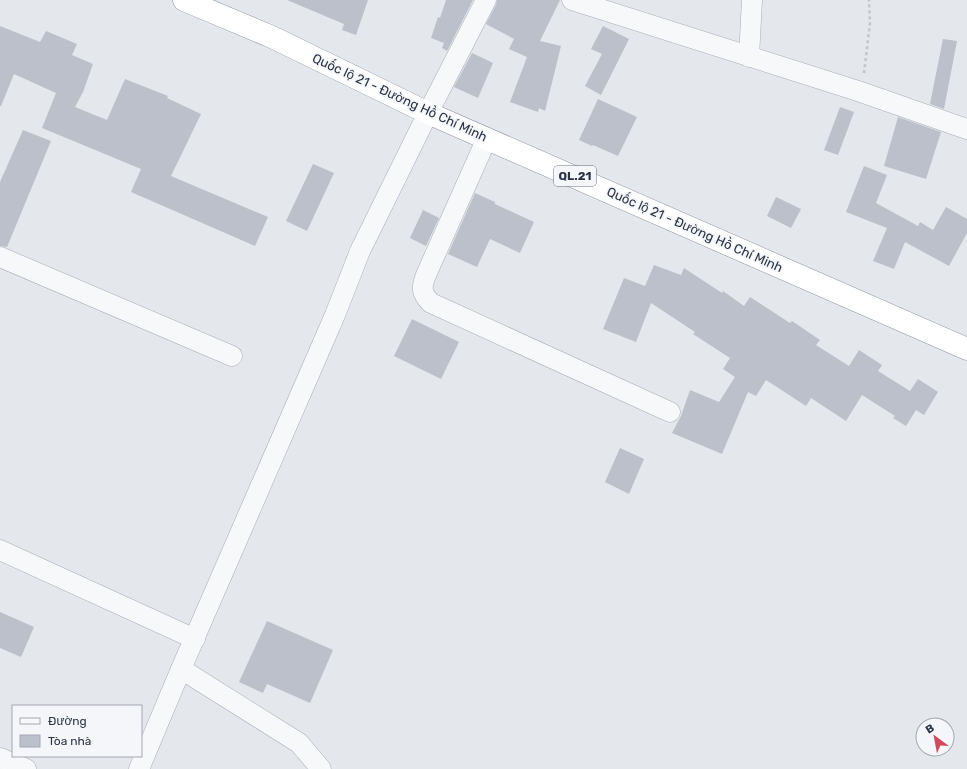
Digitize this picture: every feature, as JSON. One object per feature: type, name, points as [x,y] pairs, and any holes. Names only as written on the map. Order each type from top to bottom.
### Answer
[{"type":"highway","name":"Quốc lộ 21 - Đường Hồ Chí Minh","points":[[184,0],[272,37],[428,113],[967,349]]},
{"type":"street","points":[[139,769],[335,315],[360,251],[486,0]]},
{"type":"street","points":[[572,0],[858,91],[967,129]]},
{"type":"street","points":[[749,57],[752,0]]},
{"type":"street","points":[[487,138],[426,275],[422,286],[423,293],[426,298],[431,303],[670,412]]},
{"type":"street","points":[[0,257],[232,356]]},
{"type":"street","points":[[0,550],[195,639]]},
{"type":"street","points":[[181,669],[300,742],[321,769]]},
{"type":"street","points":[[0,758],[26,769]]},
{"type":"path","points":[[858,91],[866,68],[870,23],[869,0]]},
{"type":"building","points":[[287,0],[368,0],[356,35],[342,30],[344,24]]},
{"type":"building","points":[[446,0],[473,0],[447,51],[442,48],[444,43],[431,38]]},
{"type":"building","points":[[497,0],[560,0],[540,41],[561,46],[545,111],[539,108],[538,112],[510,102],[527,57],[509,49],[514,39],[486,24]]},
{"type":"building","points":[[0,26],[40,42],[46,31],[77,44],[72,55],[93,64],[83,92],[75,107],[107,120],[125,79],[168,96],[167,98],[201,114],[171,176],[268,217],[255,246],[131,192],[141,169],[42,128],[56,93],[14,74],[0,106]]},
{"type":"building","points":[[603,26],[629,39],[601,95],[585,86],[602,54],[591,49]]},
{"type":"building","points":[[943,39],[957,41],[944,109],[930,104]]},
{"type":"building","points":[[472,53],[493,63],[478,98],[454,87]]},
{"type":"building","points":[[598,99],[637,117],[618,156],[579,140]]},
{"type":"building","points":[[840,107],[854,112],[838,155],[824,150]]},
{"type":"building","points":[[898,117],[941,132],[926,179],[884,166]]},
{"type":"building","points":[[23,130],[51,141],[7,247],[0,246],[0,182]]},
{"type":"building","points":[[313,164],[334,173],[307,231],[286,221]]},
{"type":"building","points":[[864,166],[887,175],[876,203],[918,226],[920,222],[933,230],[946,207],[967,219],[967,233],[949,266],[905,242],[894,269],[873,261],[887,228],[846,212]]},
{"type":"building","points":[[475,193],[534,222],[520,253],[490,239],[477,267],[448,254]]},
{"type":"building","points":[[776,197],[801,209],[791,228],[767,216]]},
{"type":"building","points":[[423,210],[439,218],[426,246],[410,238]]},
{"type":"building","points":[[654,265],[681,275],[684,268],[722,293],[723,291],[744,306],[750,297],[790,323],[792,321],[820,340],[816,345],[849,366],[859,350],[882,365],[878,371],[910,391],[918,379],[938,392],[924,415],[916,410],[906,426],[893,418],[895,416],[862,395],[846,421],[811,398],[806,406],[766,380],[756,396],[748,392],[722,454],[672,433],[681,416],[690,390],[719,402],[735,377],[723,369],[730,358],[693,334],[695,332],[651,303],[636,342],[603,329],[624,278],[645,286]]},
{"type":"building","points":[[412,319],[459,342],[441,379],[394,356]]},
{"type":"building","points":[[620,448],[644,459],[629,494],[605,482]]},
{"type":"building","points":[[0,612],[34,627],[21,657],[0,648]]},
{"type":"building","points":[[267,621],[333,650],[310,703],[267,684],[263,693],[239,682]]}]
